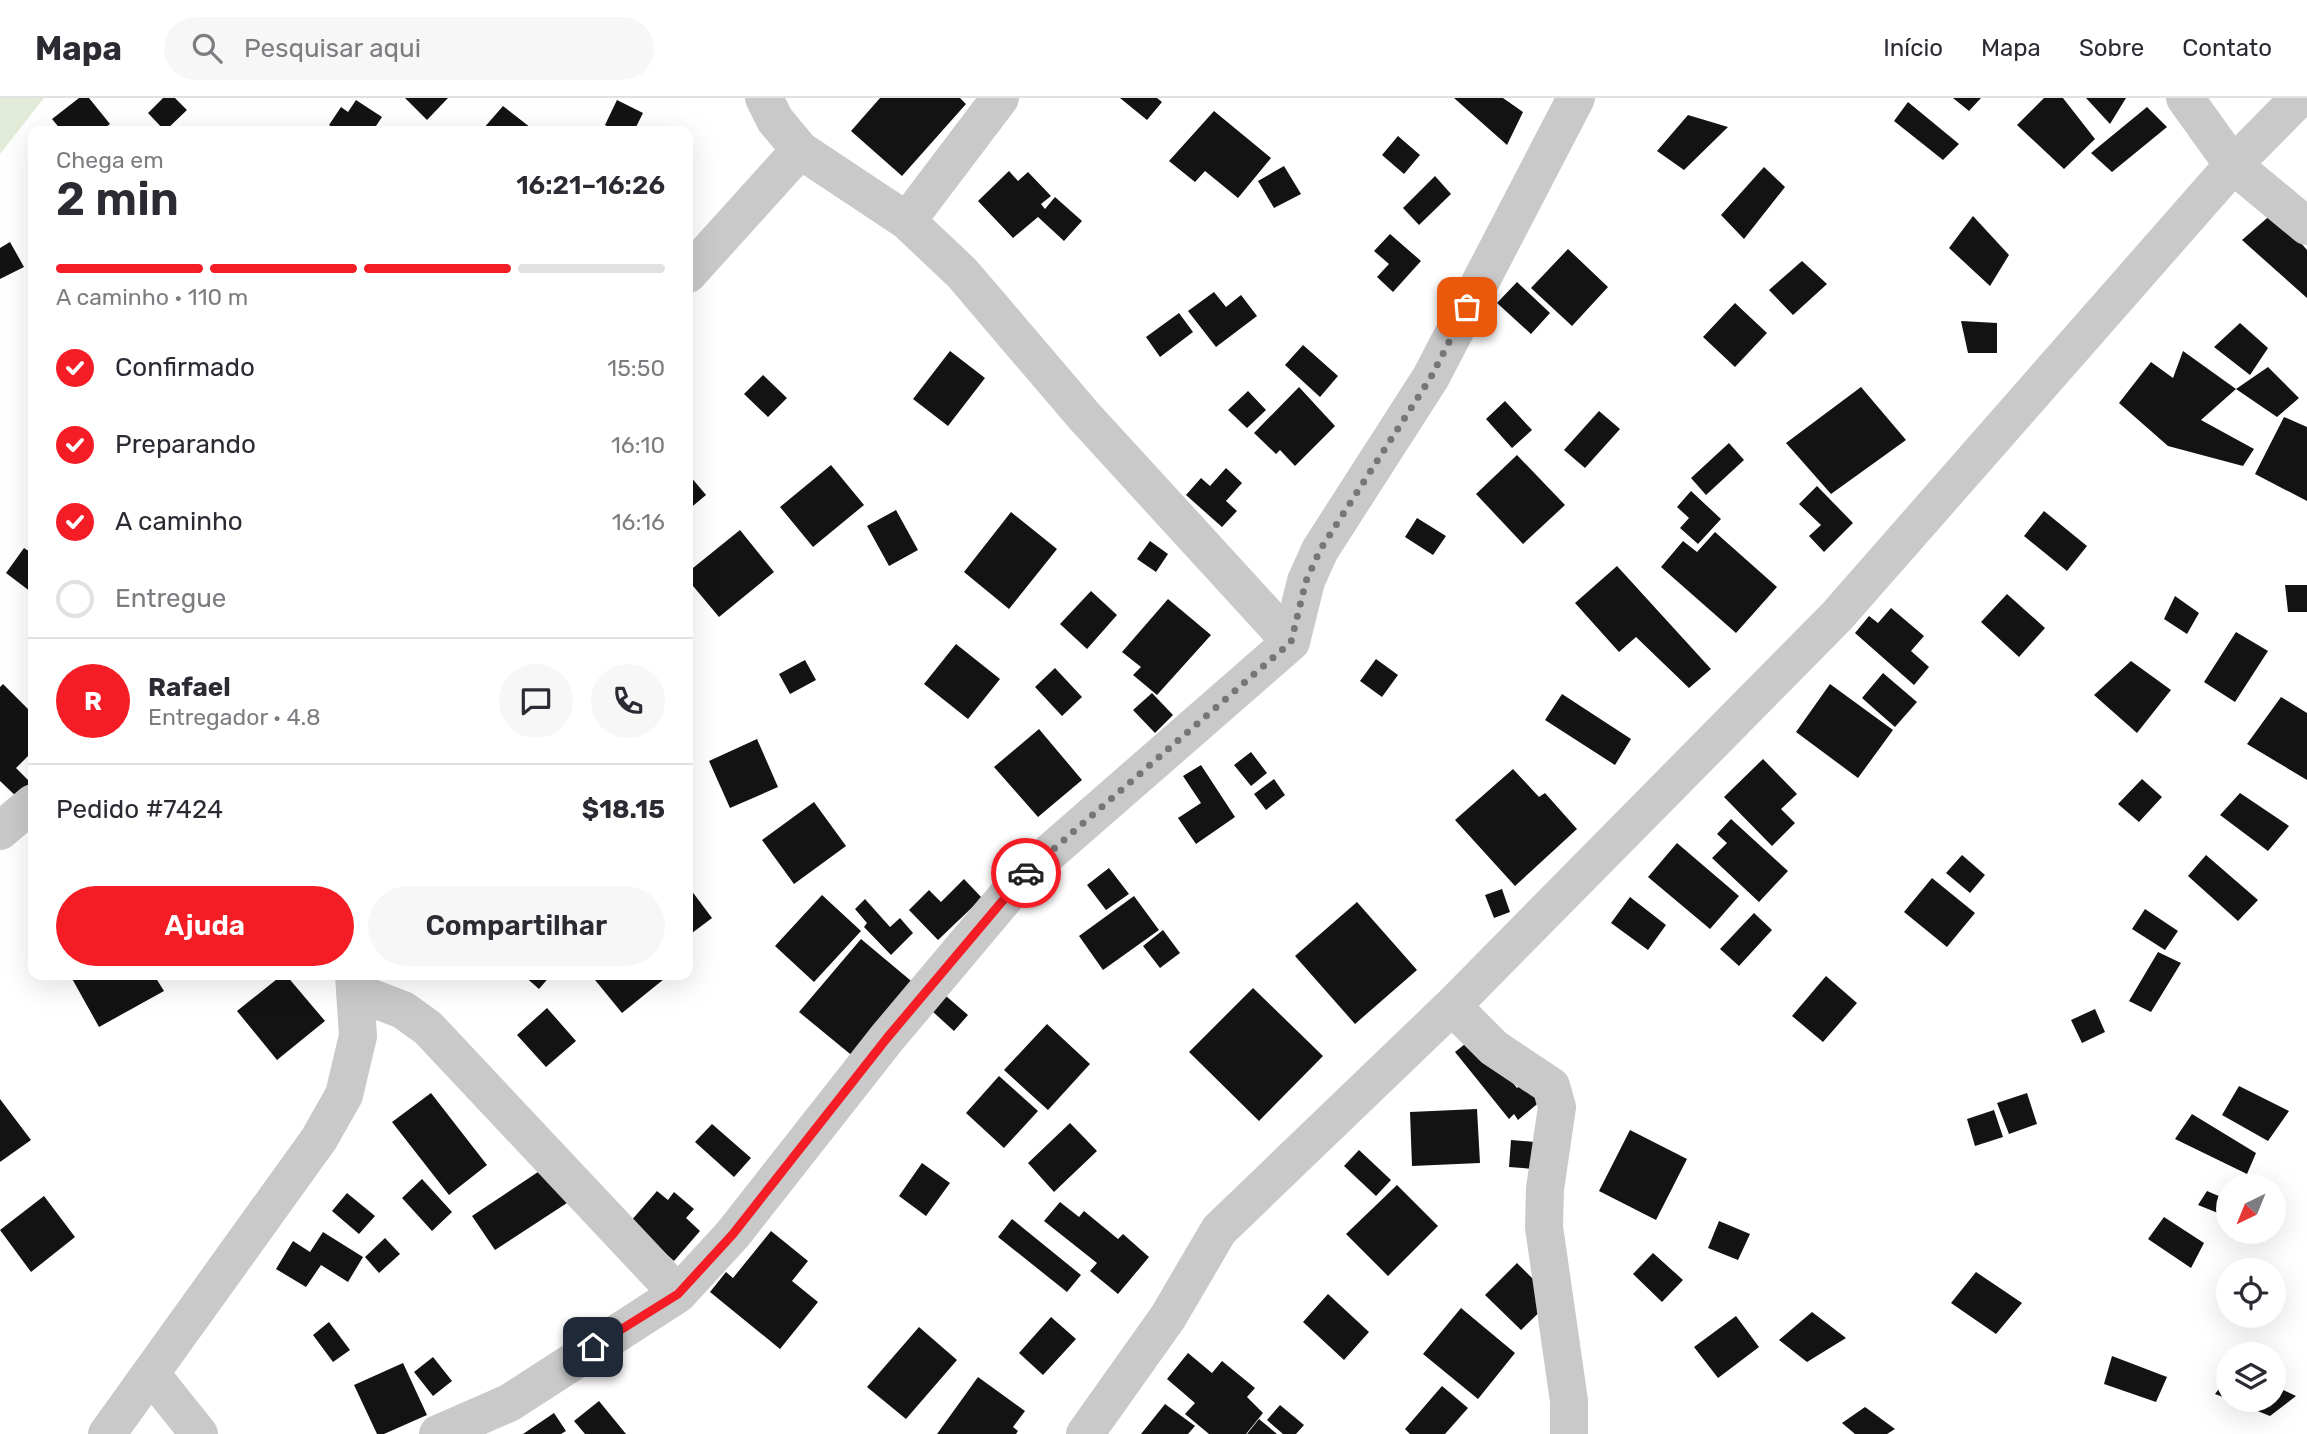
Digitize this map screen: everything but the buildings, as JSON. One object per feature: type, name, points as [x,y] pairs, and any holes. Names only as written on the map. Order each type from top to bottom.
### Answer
[{"type":"street","points":[[764,98],[775,120],[800,150],[907,221],[962,273],[1084,416],[1291,642]]},
{"type":"street","points":[[907,221],[1000,98]]},
{"type":"street","points":[[438,1434],[509,1403],[678,1294],[733,1234],[887,1038],[1025,874],[1291,642],[1306,581],[1320,550],[1431,377],[1576,98]]},
{"type":"street","points":[[2185,98],[2233,165],[2307,226]]},
{"type":"street","points":[[1085,1434],[1168,1317],[1219,1230],[1452,1006],[1837,615],[2233,165],[2299,98]]},
{"type":"street","points":[[693,268],[800,150]]},
{"type":"street","points":[[0,831],[28,807]]},
{"type":"street","points":[[355,983],[403,1010],[428,1028],[678,1294]]},
{"type":"street","points":[[107,1434],[318,1139],[344,1095],[358,1036],[355,983]]},
{"type":"street","points":[[1452,1006],[1494,1048],[1551,1086],[1557,1107],[1545,1189],[1544,1227],[1569,1401],[1569,1434]]},
{"type":"street","points":[[151,1374],[199,1434]]},
{"type":"green space","points":[[0,98],[44,98],[0,154]]},
{"type":"way so far","points":[[1026,873],[1291,642],[1306,581],[1320,550],[1431,377],[1467,307]]},
{"type":"route","points":[[593,1347],[678,1294],[733,1234],[887,1038],[1026,873]]}]
